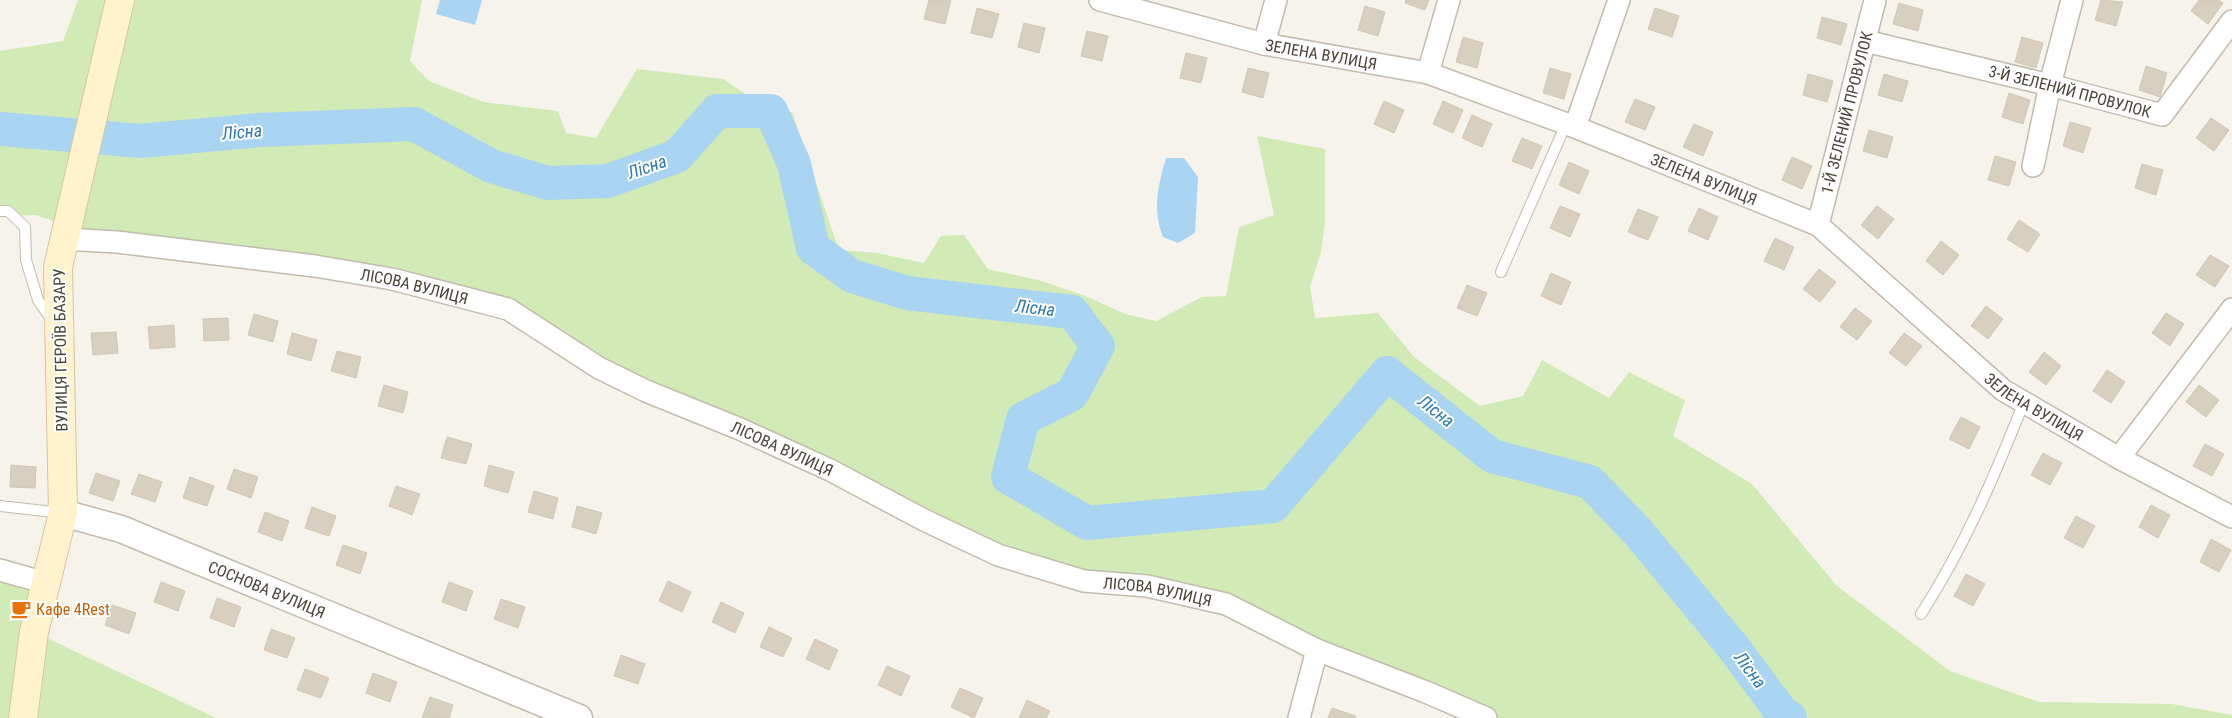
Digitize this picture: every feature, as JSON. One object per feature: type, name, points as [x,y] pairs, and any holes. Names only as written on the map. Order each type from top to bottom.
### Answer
[{"type":"main road","name":"ВУЛИЦЯ ГЕРОЇВ БАЗАРУ","points":[[63,513],[58,267],[120,0]]},
{"type":"main road","points":[[23,718],[34,632],[63,513]]},
{"type":"street","name":"ЗЕЛЕНА ВУЛИЦЯ","points":[[1100,0],[1264,44],[1428,73],[1570,126],[1818,225],[2003,390],[2119,458],[2232,517]]},
{"type":"street","points":[[1264,44],[1276,0]]},
{"type":"street","points":[[1428,73],[1449,0]]},
{"type":"street","points":[[1570,126],[1620,0]]},
{"type":"street","name":"1-Й ЗЕЛЕНИЙ ПРОВУЛОК","points":[[1818,225],[1875,0]]},
{"type":"street","points":[[2033,166],[2050,85],[2072,0]]},
{"type":"street","name":"3-Й ЗЕЛЕНИЙ ПРОВУЛОК","points":[[1865,41],[2050,85],[2162,115],[2232,22]]},
{"type":"street","name":"ЛІСОВА ВУЛИЦЯ","points":[[64,238],[118,242],[315,266],[392,279],[508,309],[599,368],[646,391],[740,429],[830,470],[924,520],[998,555],[1084,581],[1147,586],[1226,604],[1317,650],[1486,718]]},
{"type":"street","points":[[2119,458],[2229,320]]},
{"type":"street","name":"СОСНОВА ВУЛИЦЯ","points":[[63,513],[120,529],[578,718]]},
{"type":"street","points":[[0,570],[46,583]]},
{"type":"street","points":[[1299,718],[1317,650]]},
{"type":"lane","points":[[1502,272],[1570,126]]},
{"type":"lane","points":[[0,211],[8,211],[25,227],[26,260],[38,300],[59,331]]},
{"type":"lane","points":[[1921,614],[1939,586],[1994,476],[2024,402]]},
{"type":"lane","points":[[0,506],[63,513]]},
{"type":"green space","points":[[78,0],[422,0],[410,61],[429,81],[484,102],[558,111],[566,133],[596,138],[637,69],[723,79],[771,111],[792,112],[839,250],[877,253],[924,263],[941,236],[964,235],[988,269],[1042,281],[1088,297],[1125,314],[1156,321],[1202,297],[1226,296],[1239,227],[1274,215],[1257,136],[1325,149],[1325,224],[1321,252],[1310,287],[1315,318],[1378,313],[1414,357],[1480,406],[1523,396],[1542,360],[1609,398],[1629,372],[1685,400],[1673,436],[1752,484],[1837,586],[1950,671],[2039,702],[2172,704],[2232,715],[2232,718],[1486,718],[1226,604],[998,555],[740,429],[508,309],[117,242],[36,215],[0,216],[0,51],[63,41]]},
{"type":"green space","points":[[0,570],[46,583],[34,632],[216,718],[0,718]]},
{"type":"water","points":[[440,0],[482,0],[475,25],[436,14]]},
{"type":"water","points":[[1166,158],[1184,158],[1198,177],[1195,233],[1178,243],[1163,237],[1158,217],[1157,198]]},
{"type":"building","points":[[929,0],[951,0],[945,24],[924,19]]},
{"type":"building","points":[[1406,0],[1429,0],[1425,10],[1405,3]]},
{"type":"building","points":[[2101,0],[2123,2],[2116,26],[2095,20]]},
{"type":"building","points":[[2199,0],[2219,0],[2223,3],[2208,24],[2191,11]]},
{"type":"building","points":[[1899,3],[1923,10],[1918,31],[1893,24]]},
{"type":"building","points":[[1365,6],[1385,12],[1378,36],[1358,30]]},
{"type":"building","points":[[977,8],[999,14],[992,38],[971,33]]},
{"type":"building","points":[[1655,8],[1679,16],[1672,37],[1648,29]]},
{"type":"building","points":[[1822,17],[1847,24],[1841,45],[1817,38]]},
{"type":"building","points":[[1024,23],[1045,28],[1039,53],[1018,47]]},
{"type":"building","points":[[1087,31],[1108,36],[1102,61],[1081,56]]},
{"type":"building","points":[[1463,37],[1483,43],[1477,68],[1456,62]]},
{"type":"building","points":[[2022,37],[2043,43],[2036,68],[2015,62]]},
{"type":"building","points":[[1186,53],[1207,58],[1201,83],[1180,78]]},
{"type":"building","points":[[2146,66],[2167,73],[2160,97],[2139,90]]},
{"type":"building","points":[[1248,68],[1269,73],[1263,98],[1242,92]]},
{"type":"building","points":[[1550,68],[1571,74],[1564,99],[1543,93]]},
{"type":"building","points":[[1808,74],[1833,81],[1827,102],[1803,95]]},
{"type":"building","points":[[1884,74],[1908,81],[1902,102],[1878,95]]},
{"type":"building","points":[[2009,93],[2030,100],[2023,124],[2002,117]]},
{"type":"building","points":[[1635,99],[1655,107],[1645,130],[1625,122]]},
{"type":"building","points":[[1384,101],[1404,110],[1394,133],[1374,124]]},
{"type":"building","points":[[1443,101],[1463,110],[1453,133],[1433,124]]},
{"type":"building","points":[[1472,115],[1492,124],[1482,147],[1462,138]]},
{"type":"building","points":[[2211,118],[2229,130],[2214,151],[2196,138]]},
{"type":"building","points":[[2070,122],[2091,128],[2083,153],[2063,146]]},
{"type":"building","points":[[1694,124],[1713,132],[1703,156],[1683,147]]},
{"type":"building","points":[[1869,130],[1893,137],[1887,158],[1863,151]]},
{"type":"building","points":[[1522,138],[1542,146],[1532,169],[1512,161]]},
{"type":"building","points":[[1995,156],[2016,162],[2009,186],[1988,180]]},
{"type":"building","points":[[1792,157],[1812,166],[1802,189],[1782,180]]},
{"type":"building","points":[[1569,162],[1589,171],[1579,194],[1559,185]]},
{"type":"building","points":[[2142,164],[2163,170],[2156,195],[2135,188]]},
{"type":"building","points":[[1560,206],[1580,214],[1570,237],[1550,228]]},
{"type":"building","points":[[1877,206],[1894,219],[1878,239],[1861,225]]},
{"type":"building","points":[[1699,208],[1718,217],[1708,240],[1688,231]]},
{"type":"building","points":[[1638,209],[1658,217],[1648,240],[1628,232]]},
{"type":"building","points":[[2019,220],[2040,234],[2028,252],[2007,239]]},
{"type":"building","points":[[1775,238],[1794,247],[1784,270],[1764,261]]},
{"type":"building","points":[[1941,241],[1959,255],[1943,275],[1926,261]]},
{"type":"building","points":[[2210,255],[2229,266],[2215,287],[2196,275]]},
{"type":"building","points":[[1819,269],[1836,282],[1820,302],[1803,289]]},
{"type":"building","points":[[1551,273],[1571,282],[1561,305],[1541,296]]},
{"type":"building","points":[[1467,285],[1487,293],[1477,316],[1457,308]]},
{"type":"building","points":[[1986,306],[2003,319],[1988,339],[1971,326]]},
{"type":"building","points":[[1855,308],[1872,321],[1857,340],[1840,327]]},
{"type":"building","points":[[2166,313],[2184,324],[2170,346],[2152,333]]},
{"type":"building","points":[[254,314],[278,321],[273,342],[248,335]]},
{"type":"building","points":[[228,318],[229,340],[204,341],[203,319]]},
{"type":"building","points":[[174,325],[175,347],[150,349],[148,327]]},
{"type":"building","points":[[116,332],[118,353],[93,355],[91,333]]},
{"type":"building","points":[[292,333],[317,340],[311,361],[287,354]]},
{"type":"building","points":[[1904,333],[1922,346],[1906,366],[1889,353]]},
{"type":"building","points":[[337,351],[361,357],[356,378],[331,371]]},
{"type":"building","points":[[2044,352],[2061,366],[2046,385],[2029,372]]},
{"type":"building","points":[[2107,370],[2125,382],[2111,403],[2093,391]]},
{"type":"building","points":[[384,385],[408,392],[403,413],[378,406]]},
{"type":"building","points":[[2199,385],[2219,400],[2206,417],[2186,402]]},
{"type":"building","points":[[1961,417],[1980,427],[1969,449],[1949,439]]},
{"type":"building","points":[[447,437],[472,444],[466,464],[441,458]]},
{"type":"building","points":[[2205,444],[2224,454],[2212,476],[2193,466]]},
{"type":"building","points":[[2043,453],[2062,463],[2050,485],[2031,475]]},
{"type":"building","points":[[11,465],[36,467],[35,488],[10,487]]},
{"type":"building","points":[[489,465],[514,472],[508,493],[484,486]]},
{"type":"building","points":[[234,469],[258,477],[251,498],[227,489]]},
{"type":"building","points":[[96,473],[120,481],[113,501],[89,493]]},
{"type":"building","points":[[139,474],[162,482],[155,502],[131,494]]},
{"type":"building","points":[[190,477],[214,486],[207,506],[183,498]]},
{"type":"building","points":[[396,486],[420,494],[412,515],[389,506]]},
{"type":"building","points":[[534,491],[558,498],[553,519],[528,512]]},
{"type":"building","points":[[2151,505],[2170,515],[2158,538],[2139,527]]},
{"type":"building","points":[[577,506],[602,513],[596,534],[572,527]]},
{"type":"building","points":[[312,507],[336,516],[329,536],[305,528]]},
{"type":"building","points":[[265,512],[289,521],[282,541],[258,532]]},
{"type":"building","points":[[2076,516],[2095,526],[2083,548],[2064,538]]},
{"type":"building","points":[[2211,539],[2231,550],[2219,572],[2200,562]]},
{"type":"building","points":[[343,545],[367,553],[360,574],[336,565]]},
{"type":"building","points":[[1966,574],[1985,584],[1973,606],[1954,596]]},
{"type":"building","points":[[668,581],[691,592],[682,612],[659,601]]},
{"type":"building","points":[[161,582],[185,591],[178,611],[154,602]]},
{"type":"building","points":[[449,582],[473,591],[466,611],[442,602]]},
{"type":"building","points":[[217,598],[241,607],[234,627],[210,618]]},
{"type":"building","points":[[501,599],[525,607],[518,628],[494,619]]},
{"type":"building","points":[[721,602],[744,613],[735,633],[712,622]]},
{"type":"building","points":[[112,605],[136,613],[129,634],[105,625]]},
{"type":"building","points":[[769,627],[792,638],[783,657],[760,647]]},
{"type":"building","points":[[271,629],[295,638],[287,658],[264,650]]},
{"type":"building","points":[[815,639],[838,650],[829,670],[806,659]]},
{"type":"building","points":[[621,655],[645,664],[638,684],[614,676]]},
{"type":"building","points":[[887,666],[910,676],[901,696],[878,685]]},
{"type":"building","points":[[305,669],[329,678],[321,698],[297,690]]},
{"type":"building","points":[[373,673],[397,682],[390,702],[366,693]]},
{"type":"building","points":[[960,688],[983,698],[974,718],[951,707]]},
{"type":"building","points":[[430,697],[453,705],[449,718],[422,717]]},
{"type":"building","points":[[1027,700],[1050,711],[1046,718],[1019,718]]},
{"type":"building","points":[[1332,708],[1356,716],[1355,718],[1328,718]]},
{"type":"waterway","name":"Лісна","points":[[0,129],[140,141],[260,130],[414,124],[491,166],[548,183],[608,181],[677,156],[717,111],[771,111],[794,164],[813,248],[852,276],[907,293],[1072,312],[1098,346],[1072,394],[1023,419],[1008,477],[1087,523],[1273,506],[1387,373],[1492,456],[1590,482],[1637,531],[1733,647],[1782,713],[1790,718]]},
{"type":"place","name":"Кафе 4Rest","points":[[21,609]]}]
